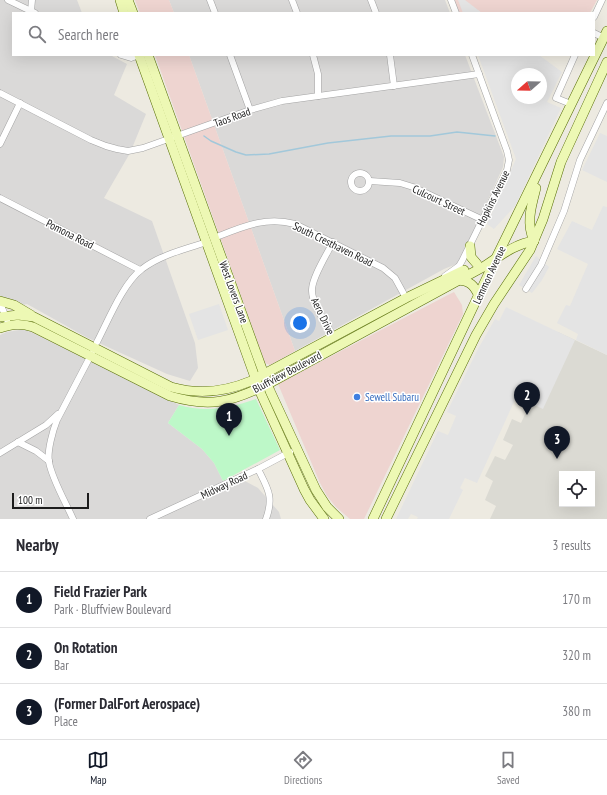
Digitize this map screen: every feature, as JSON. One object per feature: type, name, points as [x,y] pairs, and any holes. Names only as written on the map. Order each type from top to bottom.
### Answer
[{"type":"main road","points":[[120,0],[124,12]]},
{"type":"main road","points":[[128,0],[133,12]]},
{"type":"main road","name":"Lemmon Avenue","points":[[595,55],[605,34]]},
{"type":"main road","name":"West Lovers Lane","points":[[139,56],[174,138]]},
{"type":"main road","name":"West Lovers Lane","points":[[148,56],[174,138],[210,240],[259,388],[268,411],[310,500],[324,519]]},
{"type":"main road","name":"Lemmon Avenue","points":[[373,519],[497,256],[594,56]]},
{"type":"main road","name":"Lemmon Avenue","points":[[386,519],[485,319],[522,264],[534,241],[543,219],[561,162],[607,62]]},
{"type":"main road","points":[[571,104],[584,110]]},
{"type":"main road","points":[[534,241],[529,224],[530,211],[541,168]]},
{"type":"main road","name":"West Lovers Lane","points":[[210,240],[279,413],[321,500],[339,519]]},
{"type":"main road","name":"Bluffview Boulevard","points":[[3,317],[18,315],[34,317],[171,387],[190,392],[220,391],[236,387],[256,378],[333,336],[458,280],[486,265],[497,256],[523,243],[534,241]]},
{"type":"main road","points":[[470,246],[471,258],[477,264]]},
{"type":"main road","name":"Bluffview Boulevard","points":[[4,327],[26,325],[94,349],[161,392],[191,402],[204,403],[229,400],[242,396],[268,384],[338,345],[408,302],[435,283],[458,274],[488,258],[497,256]]},
{"type":"main road","points":[[458,280],[472,284],[479,296]]},
{"type":"main road","points":[[0,302],[14,305],[34,317]]},
{"type":"main road","name":"Aero Drive","points":[[333,336],[338,345]]},
{"type":"main road","points":[[435,418],[430,415],[430,412],[442,385],[442,372]]},
{"type":"main road","points":[[414,432],[426,437]]},
{"type":"street","points":[[8,0],[33,12]]},
{"type":"street","points":[[32,0],[33,12]]},
{"type":"street","points":[[210,0],[215,12]]},
{"type":"street","points":[[292,0],[297,12]]},
{"type":"street","points":[[371,0],[376,12]]},
{"type":"street","points":[[452,0],[456,12]]},
{"type":"street","points":[[595,15],[602,0]]},
{"type":"street","points":[[124,56],[131,58],[136,56]]},
{"type":"street","points":[[230,56],[250,110]]},
{"type":"street","points":[[313,56],[318,74],[318,96]]},
{"type":"street","points":[[390,56],[394,86]]},
{"type":"street","name":"Hopkins Avenue","points":[[435,283],[459,266],[507,170],[509,160],[472,56]]},
{"type":"street","points":[[571,104],[556,98],[575,56]]},
{"type":"street","name":"Taos Road","points":[[0,93],[91,140],[118,149],[135,150],[174,138],[250,110],[282,101],[479,74]]},
{"type":"street","points":[[0,144],[20,103]]},
{"type":"street","points":[[526,289],[541,265],[564,211],[580,160],[607,103]]},
{"type":"street","name":"Culcourt Street","points":[[370,181],[400,183],[412,187],[483,220]]},
{"type":"street","name":"Pomona Road","points":[[0,198],[140,270]]},
{"type":"street","name":"South Cresthaven Road","points":[[140,270],[164,257],[251,224],[272,220],[283,221],[295,224],[333,242],[389,272],[395,278],[408,302]]},
{"type":"street","name":"Aero Drive","points":[[333,242],[313,282],[311,290],[315,303],[333,336]]},
{"type":"street","points":[[73,519],[49,461],[53,431],[62,410],[126,287],[140,270]]},
{"type":"street","name":"Bluffview Boulevard","points":[[0,302],[4,327]]},
{"type":"street","points":[[0,453],[46,424],[62,410]]},
{"type":"street","points":[[18,442],[36,451],[49,461]]},
{"type":"street","name":"Midway Road","points":[[150,519],[258,469],[288,454],[296,448]]},
{"type":"street","points":[[258,469],[268,490],[270,498],[270,506],[266,519]]},
{"type":"shaded area","points":[[0,0],[77,0],[82,12],[12,12],[12,56],[112,56],[127,64],[114,95],[146,114],[130,153],[104,198],[152,221],[195,343],[198,368],[190,381],[167,374],[88,338],[27,304],[0,309]]},
{"type":"shaded area","points":[[135,0],[169,0],[174,12],[140,12]]},
{"type":"shaded area","points":[[169,0],[445,0],[450,12],[174,12]]},
{"type":"shaded area","points":[[454,0],[597,0],[591,12],[459,12]]},
{"type":"shaded area","points":[[458,0],[465,0],[481,12],[463,12]]},
{"type":"shaded area","points":[[155,56],[189,56],[295,351],[270,365],[265,363]]},
{"type":"shaded area","points":[[189,56],[465,56],[504,157],[503,167],[459,263],[444,269],[295,351]]},
{"type":"shaded area","points":[[478,56],[540,56],[562,72],[547,102],[561,108],[515,206],[494,229],[487,224],[516,159]]},
{"type":"shaded area","points":[[600,133],[607,136],[607,182],[582,170]]},
{"type":"shaded area","points":[[603,206],[607,207],[607,355],[576,340],[578,334],[557,323],[566,305],[570,306],[588,264],[557,249],[572,221],[592,230]]},
{"type":"shaded area","points":[[536,256],[549,267],[542,280],[532,293],[519,285]]},
{"type":"shaded area","points":[[454,292],[462,305],[463,314],[364,519],[350,519],[336,507],[327,496],[320,483],[278,384]]},
{"type":"shaded area","points":[[219,304],[228,330],[198,340],[189,314]]},
{"type":"shaded area","points":[[506,307],[575,340],[543,409],[530,403],[532,397],[519,391],[477,483],[465,478],[460,488],[463,490],[449,519],[417,519],[418,517],[411,514],[408,519],[396,519],[438,431],[448,435],[456,416],[447,412],[478,349],[495,319],[499,321]]},
{"type":"shaded area","points":[[25,329],[179,405],[168,423],[202,449],[214,463],[223,481],[225,489],[245,481],[258,488],[279,512],[281,519],[0,519],[0,335],[7,332]]},
{"type":"shaded area","points":[[558,332],[607,355],[607,519],[490,519],[496,506],[485,500],[493,481],[485,476],[495,456],[505,460],[513,445],[503,440],[512,419],[521,423],[533,397],[528,394]]},
{"type":"green space","points":[[256,399],[280,450],[223,481],[214,463],[202,449],[168,423],[179,405],[198,409],[208,409],[228,407]]},
{"type":"waterway","points":[[204,136],[211,141],[246,155],[269,154],[328,143],[391,136],[430,136],[457,132],[495,136]]},
{"type":"place","name":"Sewell Subaru","points":[[357,397]]},
{"type":"place","name":"On Rotation","points":[[527,415]]},
{"type":"place","name":"Field Frazier Park","points":[[229,436]]},
{"type":"place","name":"(Former DalFort Aerospace)","points":[[557,459]]}]
